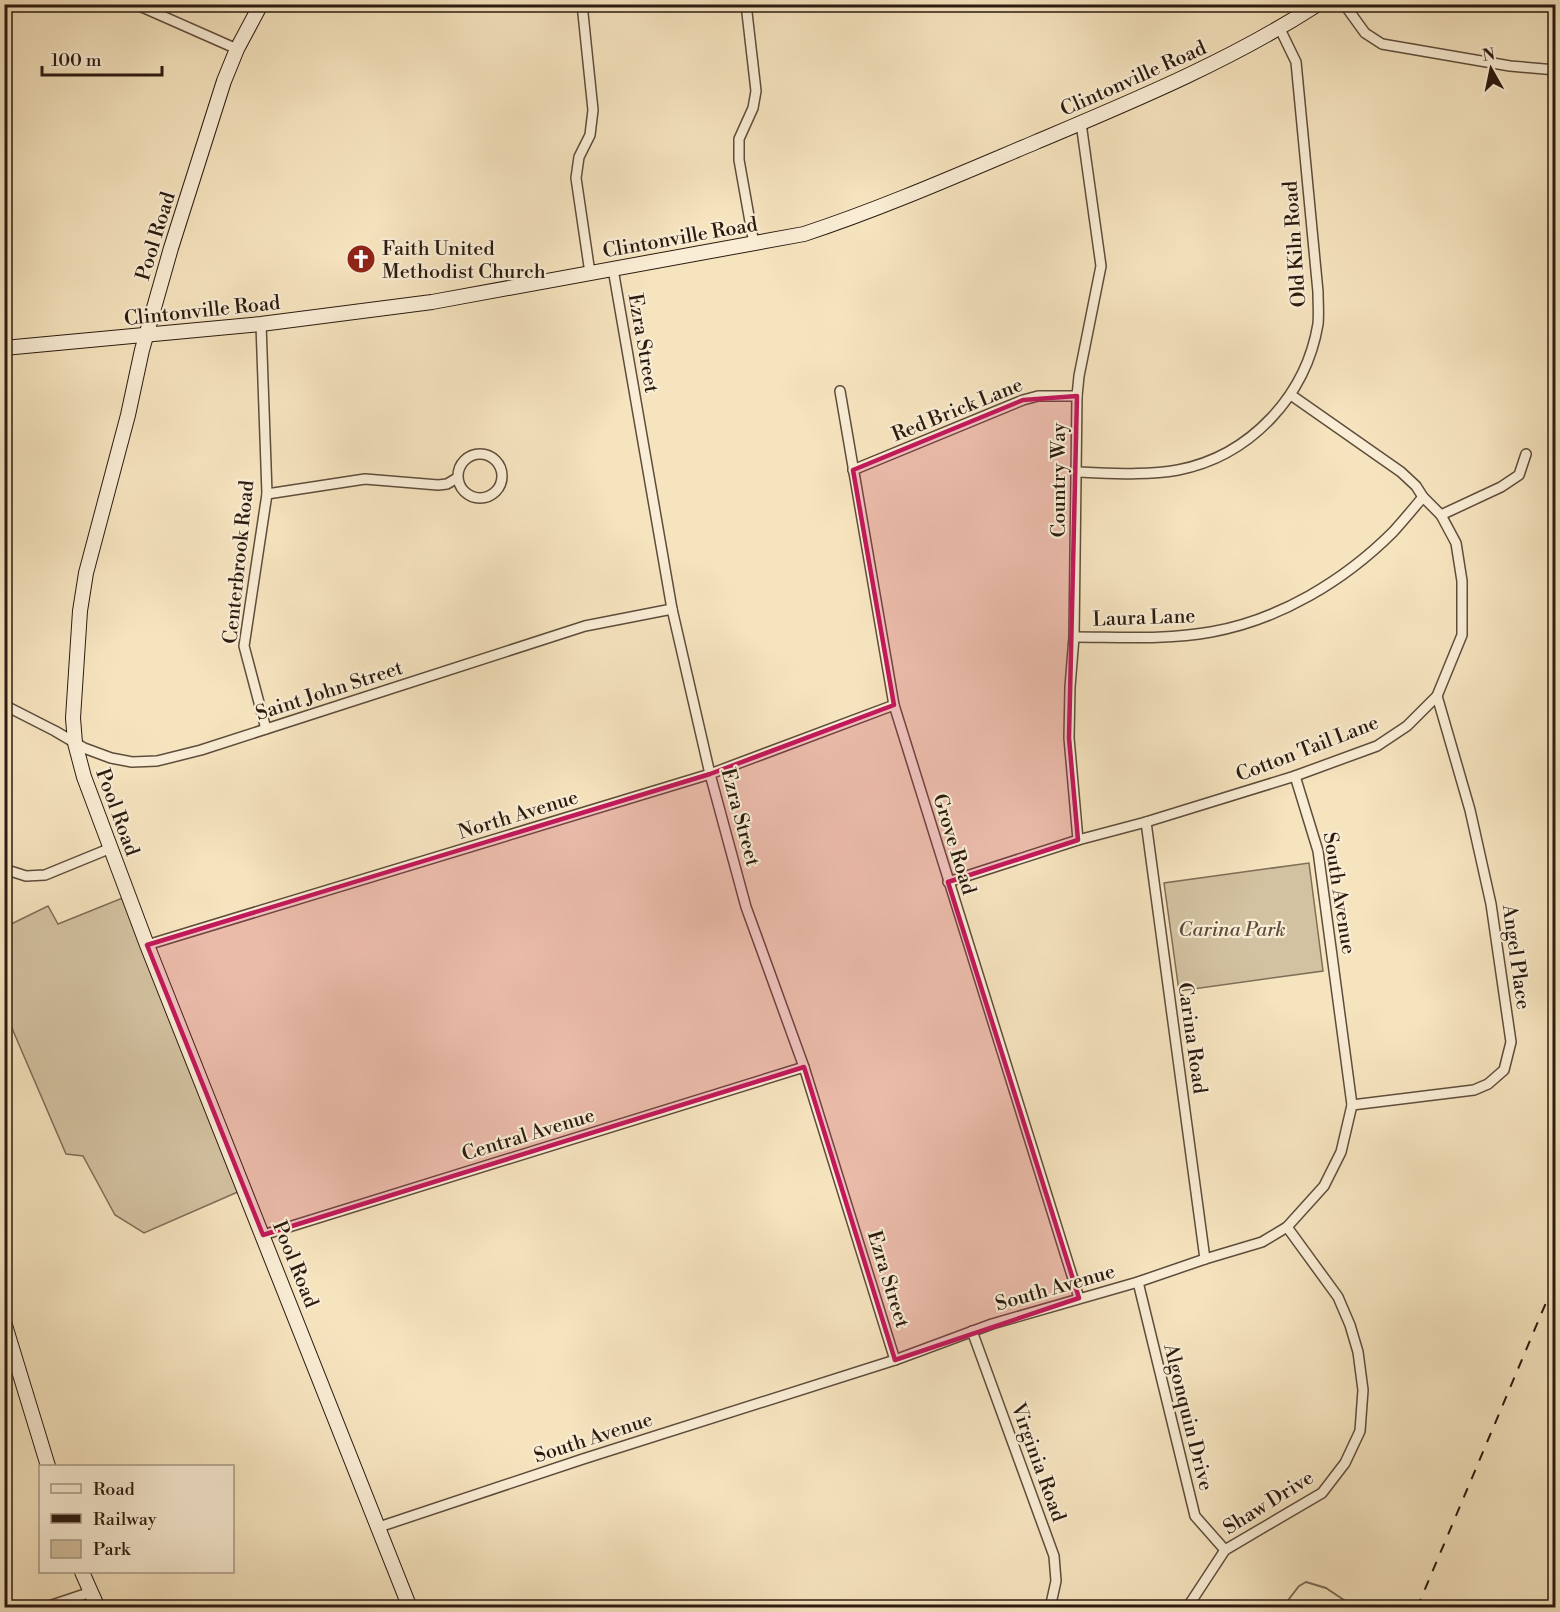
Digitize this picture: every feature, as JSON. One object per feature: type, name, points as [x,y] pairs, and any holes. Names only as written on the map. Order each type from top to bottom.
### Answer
[{"type":"street","points":[[135,4],[237,49]]},
{"type":"street","name":"Pool Road","points":[[261,4],[237,49],[217,103],[147,335],[83,590],[73,707],[75,743],[84,777],[147,945],[410,1608]]},
{"type":"street","points":[[582,4],[593,110],[590,135],[579,158],[576,178],[590,273]]},
{"type":"street","points":[[746,4],[756,91],[753,108],[739,139],[739,160],[754,244]]},
{"type":"street","name":"Clintonville Road","points":[[4,348],[261,324],[432,302],[804,234],[1081,123],[1213,65],[1280,29],[1318,4]]},
{"type":"street","points":[[1344,4],[1365,33],[1382,44],[1510,66],[1556,70]]},
{"type":"street","name":"Old Kiln Road","points":[[1077,472],[1161,472],[1199,465],[1227,452],[1259,431],[1291,395],[1304,370],[1318,322],[1318,292],[1296,62],[1280,29]]},
{"type":"street","name":"Country Way","points":[[1078,840],[1069,738],[1074,637],[1077,396],[1101,266],[1081,123]]},
{"type":"street","name":"Ezra Street","points":[[613,269],[672,609],[710,774],[746,907],[804,1067],[895,1360]]},
{"type":"street","name":"Centerbrook Road","points":[[261,324],[267,494],[244,646],[266,729]]},
{"type":"street","name":"Grove Road","points":[[840,391],[894,705],[1079,1298]]},
{"type":"street","name":"Cotton Tail Lane","points":[[948,882],[1078,840],[1146,822],[1295,776],[1377,746],[1407,726],[1437,696],[1462,635],[1462,580],[1456,543],[1441,515],[1401,472],[1291,395]]},
{"type":"street","name":"Red Brick Lane","points":[[854,470],[1023,400],[1038,396],[1077,396]]},
{"type":"street","points":[[478,453],[497,461],[502,474],[502,481],[496,491],[492,495],[481,498],[465,493],[457,478],[465,459],[478,453]]},
{"type":"street","points":[[1441,515],[1500,487],[1519,475],[1526,454]]},
{"type":"street","points":[[267,494],[365,479],[438,485],[447,484],[457,478]]},
{"type":"street","name":"Laura Lane","points":[[1074,637],[1169,637],[1212,632],[1257,620],[1315,593],[1354,567],[1393,532],[1423,497]]},
{"type":"street","name":"Saint John Street","points":[[4,705],[87,750],[132,762],[157,762],[176,758],[585,626],[672,609]]},
{"type":"street","name":"Angel Place","points":[[1352,1105],[1474,1090],[1488,1084],[1504,1070],[1511,1042],[1491,904],[1470,810],[1437,696]]},
{"type":"street","name":"North Avenue","points":[[147,945],[710,774],[894,705]]},
{"type":"street","name":"South Avenue","points":[[379,1527],[583,1459],[895,1360],[972,1331],[1138,1282],[1205,1258],[1262,1242],[1287,1227],[1324,1186],[1341,1152],[1352,1105],[1318,851],[1295,776]]},
{"type":"street","name":"Carina Road","points":[[1146,822],[1205,1258]]},
{"type":"street","points":[[4,870],[26,876],[45,875],[111,848]]},
{"type":"street","name":"Central Avenue","points":[[263,1235],[804,1067]]},
{"type":"street","name":"Shaw Drive","points":[[1187,1608],[1224,1550],[1322,1493],[1345,1463],[1360,1431],[1363,1390],[1358,1352],[1350,1324],[1338,1297],[1287,1227]]},
{"type":"street","name":"Algonquin Drive","points":[[1138,1282],[1195,1516],[1224,1550]]},
{"type":"street","points":[[4,1322],[47,1465]]},
{"type":"street","name":"Virginia Road","points":[[972,1331],[1054,1556],[1056,1581],[1050,1608]]},
{"type":"street","points":[[82,1573],[98,1608]]},
{"type":"street","points":[[43,1608],[92,1592]]},
{"type":"highlighted area","points":[[1077,396],[1069,738],[1078,840],[948,882],[1079,1298],[895,1360],[804,1067],[263,1235],[147,945],[710,774],[894,705],[853,470],[1023,400]]},
{"type":"green space","name":"Carina Park","points":[[1309,863],[1323,971],[1179,991],[1164,883]]},
{"type":"green space","points":[[125,897],[240,1191],[144,1233],[115,1215],[83,1156],[66,1154],[5,1012],[5,927],[48,906],[58,924]]},
{"type":"waterway","points":[[1282,1608],[1299,1586],[1306,1582],[1326,1588],[1356,1608]]},
{"type":"railway","points":[[1417,1608],[1556,1279]]},
{"type":"place","name":"Faith United Methodist Church","points":[[361,259]]}]
